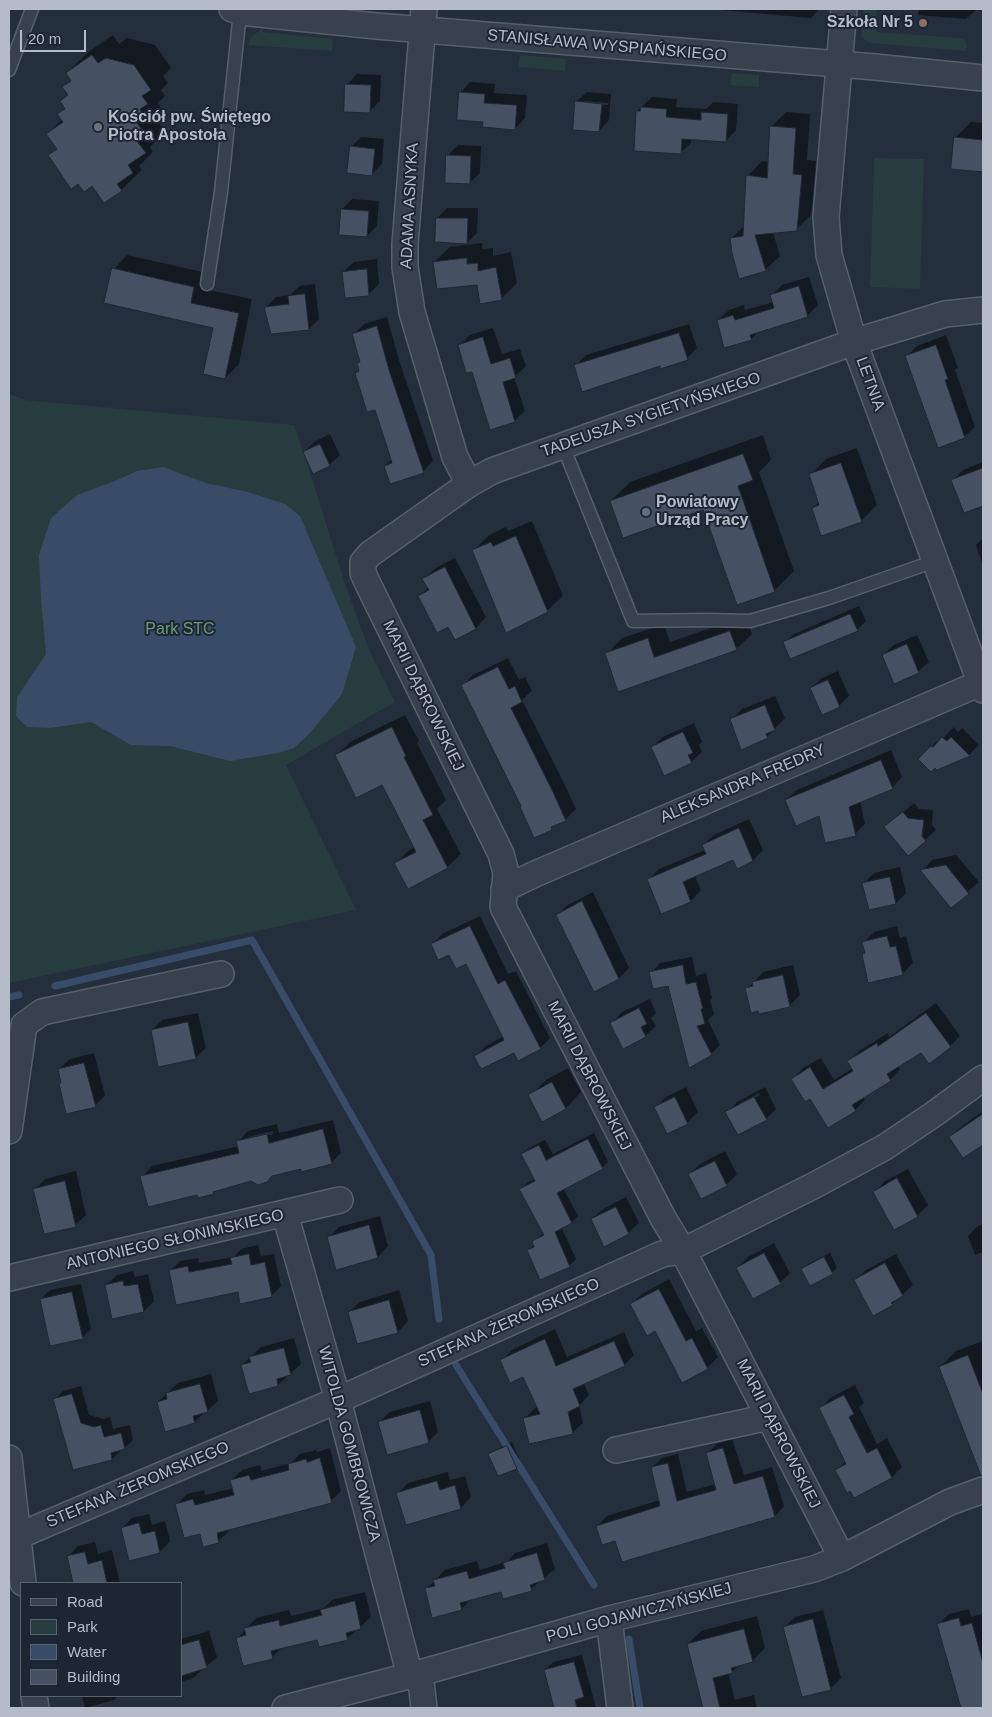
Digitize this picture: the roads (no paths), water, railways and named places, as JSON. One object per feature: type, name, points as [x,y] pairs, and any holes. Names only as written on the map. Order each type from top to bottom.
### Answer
[{"type":"street","name":"LETNIA","points":[[844,9],[826,218],[829,255],[854,342],[982,685]]},
{"type":"street","name":"STANISŁAWA WYSPIAŃSKIEGO","points":[[236,10],[423,20],[983,78]]},
{"type":"street","name":"ADAMA ASNYKA","points":[[423,20],[405,244],[405,267],[412,312],[427,363],[455,457],[469,484]]},
{"type":"street","name":"TADEUSZA SYGIETYŃSKIEGO","points":[[368,584],[363,562],[370,554],[469,484],[492,471],[854,342],[945,314],[983,310]]},
{"type":"street","name":"MARII DĄBROWSKIEJ","points":[[368,584],[501,854],[506,873],[503,907],[663,1218],[683,1251],[842,1558]]},
{"type":"street","name":"ALEKSANDRA FREDRY","points":[[504,889],[535,874],[982,685]]},
{"type":"street","points":[[9,1131],[24,1025],[42,1012],[221,974]]},
{"type":"street","name":"STEFANA ŻEROMSKIEGO","points":[[18,1536],[338,1400],[662,1254],[683,1251],[814,1186],[886,1147],[983,1078]]},
{"type":"street","name":"ANTONIEGO SŁONIMSKIEGO","points":[[9,1278],[340,1200]]},
{"type":"street","name":"WITOLDA GOMBROWICZA","points":[[285,1214],[424,1708]]},
{"type":"street","points":[[616,1450],[769,1417]]},
{"type":"street","points":[[9,1458],[18,1536],[18,1583]]},
{"type":"street","name":"POLI GOJAWICZYŃSKIEJ","points":[[285,1708],[415,1675],[609,1619],[814,1569],[842,1558],[950,1502],[983,1490]]},
{"type":"street","points":[[609,1619],[620,1708]]},
{"type":"lane","points":[[9,70],[32,9]]},
{"type":"lane","points":[[206,284],[221,192],[236,10]]},
{"type":"lane","points":[[563,446],[633,621],[750,621],[828,598],[935,561]]},
{"type":"water","points":[[163,467],[206,483],[248,492],[285,504],[300,516],[356,647],[342,694],[310,733],[294,748],[278,753],[230,761],[170,746],[131,745],[91,722],[50,728],[27,727],[16,716],[17,697],[46,654],[39,555],[51,518],[77,495],[137,471]]},
{"type":"waterway","points":[[55,986],[252,940],[431,1255],[439,1319]]},
{"type":"waterway","points":[[9,997],[19,995]]},
{"type":"waterway","points":[[456,1365],[594,1585]]},
{"type":"waterway","points":[[629,1639],[640,1708]]},
{"type":"place","name":"Szkoła Nr 5","points":[[923,23]]},
{"type":"place","name":"Kościół pw. Świętego Piotra Apostoła","points":[[98,127]]},
{"type":"place","name":"Powiatowy Urząd Pracy","points":[[646,512]]},
{"type":"park label","name":"Park STC","points":[[180,630]]}]
